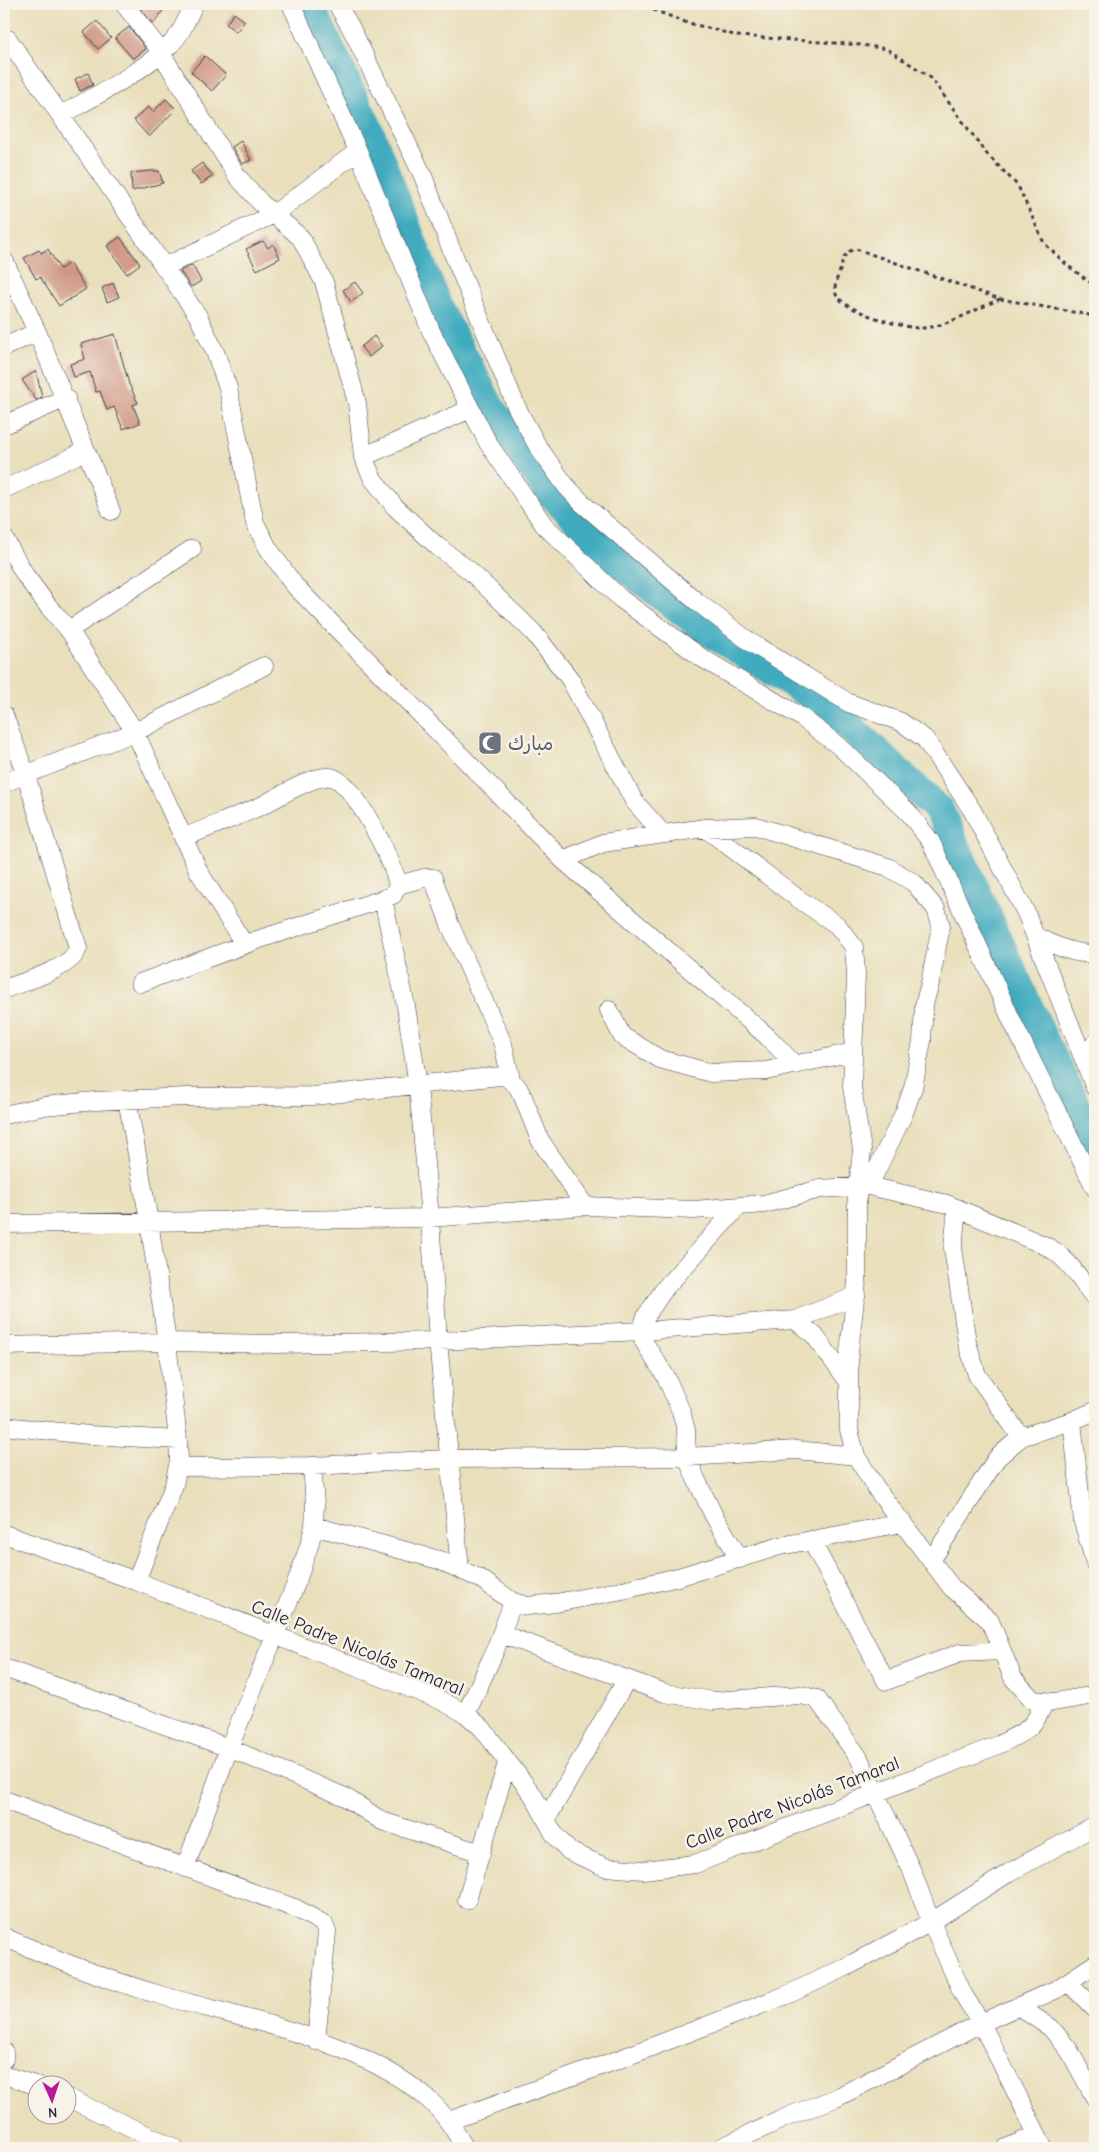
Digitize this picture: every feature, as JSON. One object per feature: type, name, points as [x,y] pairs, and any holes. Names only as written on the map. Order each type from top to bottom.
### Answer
[{"type":"street","points":[[124,4],[160,52],[237,176],[274,214],[301,238],[324,282],[357,403],[363,457],[373,479],[395,507],[437,546],[470,571],[533,632],[570,679],[634,801],[663,834]]},
{"type":"street","points":[[61,115],[124,80],[172,43],[184,25],[194,4]]},
{"type":"street","points":[[292,4],[358,151],[431,331],[488,443],[544,525],[622,600],[702,658],[801,717],[839,746],[909,813],[931,842],[1012,1021],[1095,1188]]},
{"type":"street","points":[[337,4],[360,45],[423,176],[517,408],[538,447],[566,486],[612,531],[696,601],[750,642],[811,682],[848,703],[901,722],[924,739],[972,810],[1006,873],[1035,936],[1095,1088]]},
{"type":"street","points":[[8,39],[198,316],[215,352],[228,388],[256,523],[268,548],[294,585],[563,860],[768,1037],[794,1064]]},
{"type":"street","points":[[164,267],[274,214],[358,151]]},
{"type":"street","points":[[4,260],[38,332],[111,511]]},
{"type":"street","points":[[4,347],[38,332]]},
{"type":"street","points":[[4,425],[66,398]]},
{"type":"street","points":[[363,457],[470,409]]},
{"type":"street","points":[[4,489],[86,449]]},
{"type":"street","points":[[4,538],[25,575],[69,630],[135,732],[199,872],[244,944]]},
{"type":"street","points":[[69,630],[192,549]]},
{"type":"street","points":[[4,783],[135,732],[264,666]]},
{"type":"street","points":[[4,715],[26,775],[78,948],[76,954],[54,969],[4,989]]},
{"type":"street","points":[[183,838],[260,806],[306,784],[329,776],[338,779],[346,785],[363,810],[398,885]]},
{"type":"street","points":[[563,860],[603,842],[705,828],[756,826],[888,867],[914,883],[936,909],[941,926],[924,1005],[922,1041],[913,1088],[904,1113],[864,1186]]},
{"type":"street","points":[[705,828],[800,900],[837,925],[854,946],[856,974],[852,1087],[862,1150],[864,1186],[856,1296],[849,1352],[849,1430],[856,1456],[878,1491],[952,1588],[990,1621],[1013,1678],[1033,1700],[1054,1702],[1095,1695]]},
{"type":"street","points":[[140,983],[244,944],[383,899],[393,895],[398,885],[424,878],[433,878],[450,925],[504,1044],[511,1080],[524,1097],[540,1140],[585,1206]]},
{"type":"street","points":[[383,899],[406,1006],[418,1086],[448,1458],[460,1569]]},
{"type":"street","points":[[1035,936],[1057,947],[1080,954],[1095,954]]},
{"type":"street","points":[[609,1010],[622,1036],[660,1059],[711,1074],[766,1071],[853,1052]]},
{"type":"street","points":[[1085,1062],[1095,1043]]},
{"type":"street","points":[[4,1115],[44,1106],[127,1099],[313,1096],[500,1076],[511,1080]]},
{"type":"street","points":[[127,1099],[149,1221],[167,1342],[178,1440],[179,1467],[174,1485],[136,1581]]},
{"type":"street","points":[[4,1224],[430,1218],[585,1206],[685,1210],[738,1207],[783,1200],[820,1189],[864,1186],[947,1204],[1057,1252],[1068,1261],[1095,1298]]},
{"type":"street","points":[[738,1207],[665,1288],[646,1316],[641,1331],[644,1342],[666,1377],[681,1411],[686,1430],[687,1457],[707,1501],[740,1558]]},
{"type":"street","points":[[957,1208],[954,1248],[967,1342],[977,1375],[1021,1437]]},
{"type":"street","points":[[4,1346],[167,1342],[276,1344],[438,1341],[641,1331],[795,1320],[856,1296]]},
{"type":"street","points":[[795,1320],[814,1335],[849,1382]]},
{"type":"street","points":[[931,1561],[997,1458],[1021,1437],[1072,1421],[1095,1411]]},
{"type":"street","points":[[1072,1421],[1083,1522],[1095,1563]]},
{"type":"street","points":[[4,1426],[89,1435],[178,1440]]},
{"type":"street","points":[[179,1467],[312,1466],[448,1458],[687,1457],[796,1450],[856,1456]]},
{"type":"street","points":[[185,1868],[229,1748],[298,1581],[314,1526],[312,1466]]},
{"type":"street","points":[[314,1526],[430,1558],[460,1569],[481,1579],[513,1602],[527,1606],[556,1603],[613,1592],[678,1577],[780,1546],[903,1523]]},
{"type":"street","name":"Calle Padre Nicolás Tamaral","points":[[4,1534],[136,1581],[276,1635],[440,1700],[466,1714],[482,1728],[533,1795],[554,1834],[569,1851],[605,1866],[643,1870],[695,1864],[998,1745],[1029,1730],[1038,1718],[1045,1701]]},
{"type":"street","points":[[811,1540],[886,1681],[960,1653],[1002,1650]]},
{"type":"street","points":[[466,1714],[494,1653],[513,1602]]},
{"type":"street","points":[[501,1634],[664,1693],[713,1701],[800,1695],[817,1699],[859,1758],[912,1871],[931,1922],[963,1994],[981,2023],[1041,2141],[1006,2148]]},
{"type":"street","points":[[4,1668],[229,1748],[345,1798],[382,1821],[481,1853]]},
{"type":"street","points":[[547,1818],[627,1680]]},
{"type":"street","points":[[467,1900],[507,1763]]},
{"type":"street","points":[[4,1800],[297,1909],[324,1924],[326,1932],[316,2040]]},
{"type":"street","points":[[448,2121],[498,2101],[620,2059],[789,1994],[846,1967],[931,1922],[1010,1872],[1095,1826]]},
{"type":"street","points":[[4,1937],[66,1965],[246,2018],[346,2051],[406,2083],[430,2101],[448,2121],[465,2148]]},
{"type":"street","points":[[720,2148],[789,2116],[836,2098],[981,2023],[1068,1982],[1095,1964]]},
{"type":"street","points":[[1068,1982],[1095,2009]]},
{"type":"street","points":[[1018,2006],[1051,2028],[1069,2050],[1095,2098]]},
{"type":"street","points":[[4,2052],[4,2059]]},
{"type":"street","points":[[4,2075],[28,2083]]},
{"type":"street","points":[[78,2103],[174,2148]]},
{"type":"path","points":[[638,4],[685,22],[738,36],[862,45],[887,49],[930,77],[986,153],[1018,186],[1044,243],[1067,265],[1095,286]]},
{"type":"path","points":[[1000,299],[937,326],[922,328],[900,327],[847,305],[838,298],[835,288],[844,257],[850,250],[856,249],[1000,299],[1095,316]]},
{"type":"building","points":[[137,4],[149,4],[153,7],[156,4],[168,4],[153,24]]},
{"type":"building","points":[[234,13],[245,21],[236,32],[226,24]]},
{"type":"building","points":[[97,21],[111,38],[98,49],[84,32]]},
{"type":"building","points":[[129,27],[146,49],[133,59],[115,38]]},
{"type":"building","points":[[205,56],[226,75],[212,91],[191,72]]},
{"type":"building","points":[[88,73],[93,85],[80,91],[75,79]]},
{"type":"building","points":[[166,99],[176,109],[149,137],[134,120],[148,107],[153,112]]},
{"type":"building","points":[[241,141],[251,160],[242,164],[232,147]]},
{"type":"building","points":[[202,163],[213,176],[201,184],[191,171]]},
{"type":"building","points":[[159,171],[163,183],[132,191],[131,173]]},
{"type":"building","points":[[120,237],[140,264],[127,274],[107,246]]},
{"type":"building","points":[[263,241],[268,248],[273,244],[280,258],[257,270],[246,249]]},
{"type":"building","points":[[48,249],[60,269],[69,263],[86,289],[59,306],[40,277],[36,279],[24,258],[39,250],[41,253]]},
{"type":"building","points":[[192,265],[201,281],[191,287],[180,271]]},
{"type":"building","points":[[355,282],[363,293],[351,302],[343,290]]},
{"type":"building","points":[[113,283],[119,297],[107,302],[102,288]]},
{"type":"building","points":[[115,334],[129,384],[138,403],[133,405],[140,423],[123,429],[114,407],[107,410],[100,391],[96,392],[90,372],[74,377],[70,364],[85,359],[81,344]]},
{"type":"building","points":[[374,336],[382,346],[369,357],[361,347]]},
{"type":"building","points":[[36,371],[42,397],[36,400],[22,380]]},
{"type":"waterway","points":[[309,4],[368,128],[437,306],[489,405],[547,489],[617,561],[705,629],[824,703],[939,810],[1043,1039],[1095,1144]]},
{"type":"place","name":"مبارك","points":[[490,743]]}]
